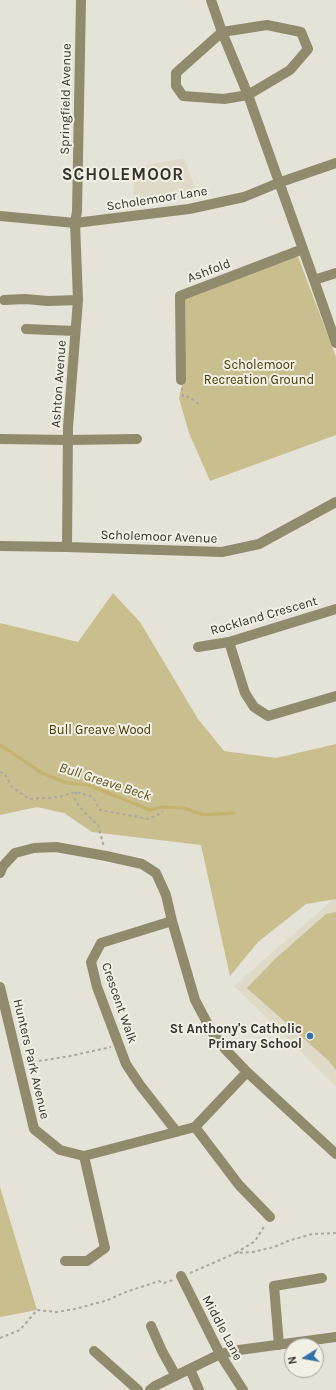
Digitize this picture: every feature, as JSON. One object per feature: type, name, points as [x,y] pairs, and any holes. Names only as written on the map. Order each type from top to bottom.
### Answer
[{"type":"street","name":"Springfield Avenue","points":[[75,223],[77,211],[81,0]]},
{"type":"street","points":[[211,0],[222,32],[248,95],[336,343]]},
{"type":"street","points":[[268,25],[302,32],[308,49],[290,70],[248,95],[224,98],[184,96],[176,86],[176,73],[222,32],[268,25]]},
{"type":"street","name":"Scholemoor Lane","points":[[0,216],[75,223],[189,209],[244,197],[278,183],[336,163]]},
{"type":"street","name":"Ashton Avenue","points":[[67,547],[68,440],[78,300],[75,223]]},
{"type":"street","name":"Ashfold","points":[[181,380],[180,296],[303,249]]},
{"type":"street","points":[[314,280],[336,273]]},
{"type":"street","points":[[4,300],[78,300]]},
{"type":"street","points":[[26,329],[75,330]]},
{"type":"street","points":[[0,439],[68,440],[137,438]]},
{"type":"street","name":"Scholemoor Avenue","points":[[0,546],[222,552],[259,544],[336,502]]},
{"type":"street","name":"Rockland Crescent","points":[[198,648],[228,642],[336,609]]},
{"type":"street","points":[[228,642],[245,693],[254,707],[268,716],[336,696]]},
{"type":"street","points":[[0,873],[2,866],[16,853],[34,848],[56,847],[142,864],[156,874],[166,895],[195,1000],[212,1032],[225,1049],[247,1072],[336,1154]]},
{"type":"street","name":"Crescent Walk","points":[[172,921],[101,943],[91,962],[97,987],[126,1064],[140,1085],[176,1131]]},
{"type":"street","name":"Hunters Park Avenue","points":[[0,987],[34,1129],[60,1150],[84,1156],[195,1127]]},
{"type":"street","points":[[247,1072],[195,1127],[239,1185],[270,1217]]},
{"type":"street","points":[[65,1261],[87,1261],[105,1248],[84,1156]]},
{"type":"street","name":"Middle Lane","points":[[181,1276],[220,1354],[243,1390]]},
{"type":"street","points":[[279,1344],[274,1286],[322,1278]]},
{"type":"street","points":[[151,1326],[162,1352],[176,1376]]},
{"type":"street","points":[[150,1390],[220,1354],[279,1344],[336,1337]]},
{"type":"street","points":[[94,1351],[138,1390]]},
{"type":"street","points":[[190,1369],[199,1390]]},
{"type":"path","points":[[181,380],[183,397],[189,397],[199,404]]},
{"type":"path","points":[[0,772],[5,774],[12,787],[29,798],[58,797],[76,792],[93,797],[100,810],[149,819],[163,812]]},
{"type":"path","points":[[76,792],[75,801],[98,825],[106,856]]},
{"type":"path","points":[[18,1064],[70,1056],[120,1045]]},
{"type":"path","points":[[236,1253],[255,1241],[270,1217]]},
{"type":"path","points":[[0,1338],[20,1330],[37,1310]]},
{"type":"shaded area","points":[[184,158],[196,190],[134,203],[133,168]]},
{"type":"shaded area","name":"St Anthony's Catholic Primary School","points":[[336,897],[336,1086],[234,986]]},
{"type":"green space","name":"Scholemoor Recreation Ground","points":[[297,254],[336,357],[336,435],[210,481],[189,433],[179,398],[183,382],[183,297]]},
{"type":"green space","name":"Bull Greave Wood","points":[[113,593],[140,622],[198,719],[224,751],[276,758],[336,744],[336,899],[306,904],[258,942],[230,976],[201,845],[92,832],[64,813],[37,807],[0,815],[0,623],[78,642]]},
{"type":"green space","name":"St Anthony's Catholic Primary School","points":[[336,912],[336,1070],[329,1061],[247,988],[275,959],[326,914]]},
{"type":"green space","points":[[0,1187],[37,1310],[0,1317]]},
{"type":"waterway","name":"Bull Greave Beck","points":[[0,745],[42,773],[67,783],[88,785],[150,810],[161,807],[184,808],[203,815],[234,813]]},
{"type":"place","name":"St Anthony's Catholic Primary School","points":[[310,1036]]},
{"type":"district","name":"SCHOLEMOOR","points":[[123,175]]}]
